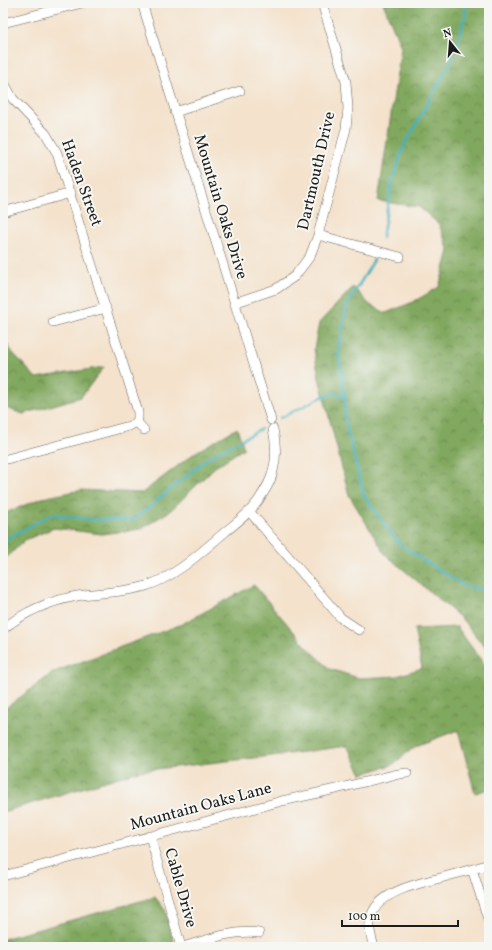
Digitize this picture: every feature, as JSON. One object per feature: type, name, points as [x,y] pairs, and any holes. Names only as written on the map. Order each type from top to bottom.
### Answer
[{"type":"street","points":[[3,23],[82,3]]},
{"type":"street","name":"Mountain Oaks Drive","points":[[142,3],[271,420]]},
{"type":"street","name":"Dartmouth Drive","points":[[234,303],[276,289],[295,276],[310,256],[318,235],[346,129],[348,108],[346,82],[322,3]]},
{"type":"street","name":"Haden Street","points":[[3,81],[13,99],[46,134],[53,144],[61,163],[138,412],[136,422]]},
{"type":"street","points":[[175,112],[240,91]]},
{"type":"street","points":[[3,212],[71,193]]},
{"type":"street","points":[[318,235],[400,257]]},
{"type":"street","points":[[53,322],[106,308]]},
{"type":"street","points":[[3,460],[129,426],[136,422],[144,430]]},
{"type":"street","points":[[3,629],[31,611],[60,600],[77,596],[146,586],[164,579],[179,570],[249,511],[262,496],[273,472],[276,449],[273,429]]},
{"type":"street","points":[[249,511],[341,618],[359,630]]},
{"type":"street","name":"Mountain Oaks Lane","points":[[3,876],[282,801],[393,775],[407,774]]},
{"type":"street","name":"Cable Drive","points":[[150,836],[182,947]]},
{"type":"street","points":[[374,947],[370,920],[376,906],[381,901],[398,890],[489,864]]},
{"type":"street","points":[[472,869],[489,922]]},
{"type":"street","points":[[182,947],[247,931],[259,933]]},
{"type":"green space","points":[[383,3],[489,3],[489,359],[484,421],[489,430],[489,652],[461,618],[385,554],[349,495],[319,378],[314,349],[319,323],[353,287],[370,305],[386,313],[413,302],[439,287],[449,251],[439,224],[419,207],[378,201],[401,47]]},
{"type":"green space","points":[[3,338],[13,353],[36,378],[104,367],[81,397],[23,414],[3,407]]},
{"type":"green space","points":[[237,428],[244,448],[215,467],[170,511],[141,529],[101,534],[54,528],[25,540],[3,561],[3,514],[42,498],[81,490],[142,493],[196,452]]},
{"type":"green space","points":[[254,585],[306,646],[330,669],[359,678],[397,676],[422,668],[414,629],[457,627],[489,671],[489,789],[475,793],[458,730],[416,746],[392,765],[362,774],[347,746],[139,771],[3,812],[3,710],[54,672],[182,624]]},
{"type":"green space","points":[[155,897],[165,910],[175,947],[3,947],[3,939]]},
{"type":"waterway","points":[[382,238],[392,181],[404,146],[453,58],[465,16],[466,3]]},
{"type":"waterway","points":[[374,260],[347,305],[338,351],[345,397],[345,420],[364,496],[400,545],[464,586],[489,591]]},
{"type":"waterway","points":[[280,418],[322,397],[334,393],[345,397]]},
{"type":"waterway","points":[[3,541],[52,514],[92,520],[134,520],[208,458],[261,429]]}]
